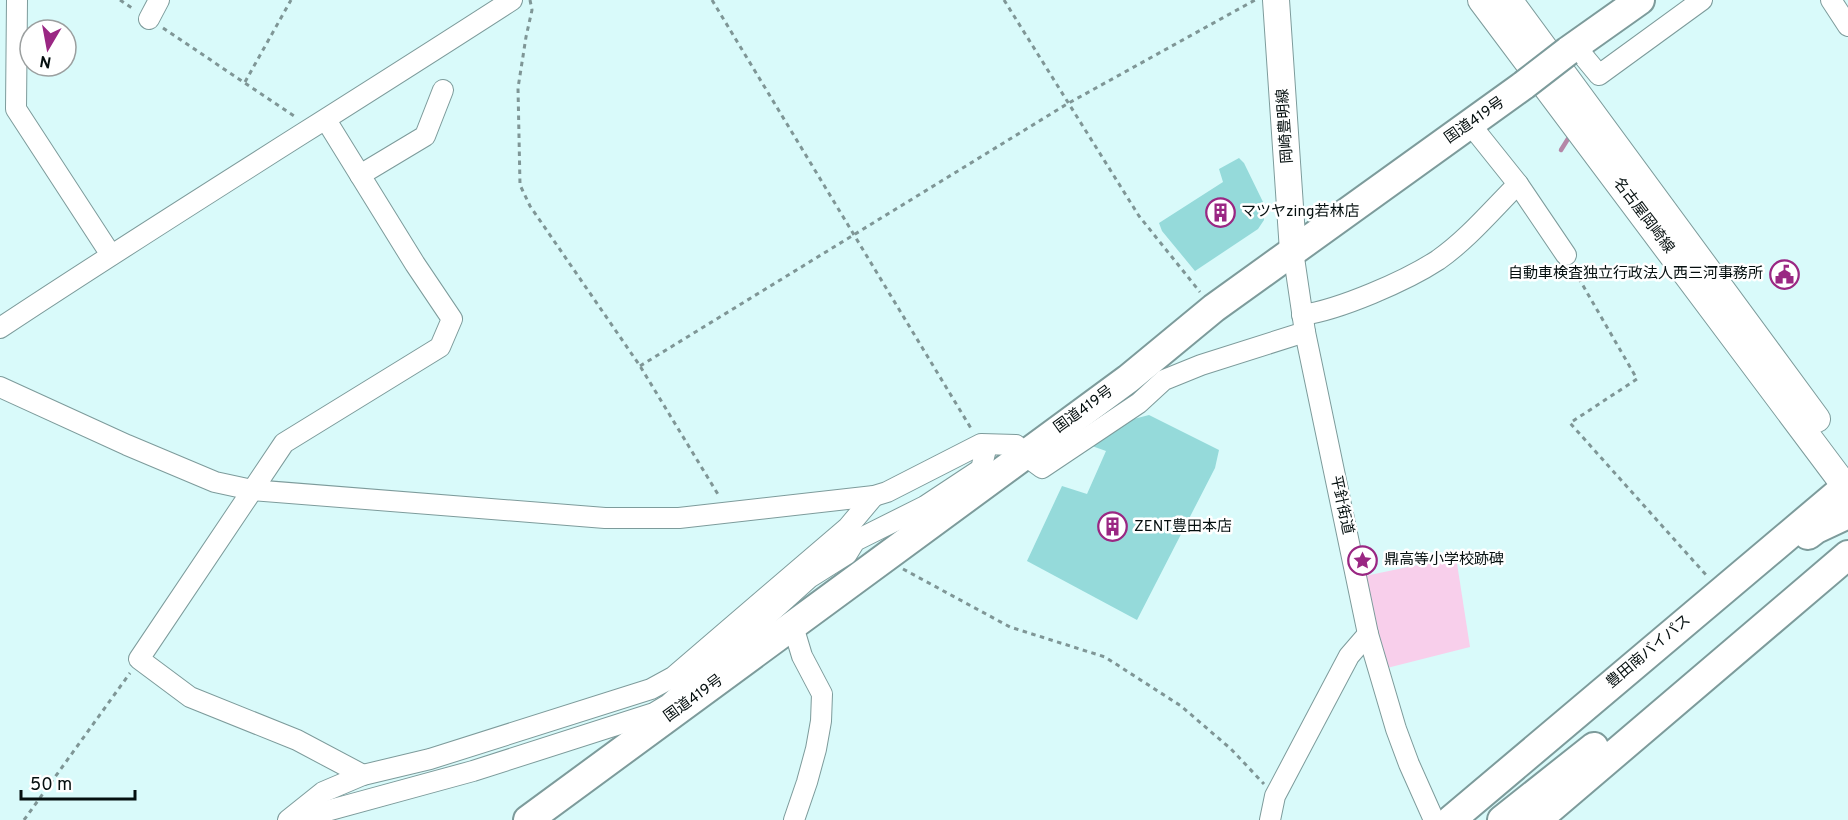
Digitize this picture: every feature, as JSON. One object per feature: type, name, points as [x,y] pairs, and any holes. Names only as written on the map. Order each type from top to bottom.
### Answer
[{"type":"highway","name":"国道419号","points":[[528,820],[885,559],[1023,454],[1133,391],[1214,308],[1640,0]]},
{"type":"highway","name":"豊田南バイパス","points":[[1451,820],[1848,488]]},
{"type":"highway","points":[[1519,762],[1617,697],[1816,529],[1848,488]]},
{"type":"highway","points":[[1537,820],[1848,555]]},
{"type":"highway","points":[[1502,820],[1621,725],[1695,684]]},
{"type":"main road","name":"岡崎豊明線","points":[[1276,0],[1293,251]]},
{"type":"main road","name":"名古屋岡崎線","points":[[1481,0],[1848,488]]},
{"type":"main road","name":"名古屋岡崎線","points":[[1509,0],[1848,488]]},
{"type":"street","points":[[17,0],[16,109],[111,255]]},
{"type":"street","points":[[149,19],[159,0]]},
{"type":"street","points":[[0,328],[512,0]]},
{"type":"street","points":[[1571,49],[1599,75],[1702,0]]},
{"type":"street","points":[[1831,0],[1848,26]]},
{"type":"street","points":[[360,175],[425,136],[443,90]]},
{"type":"street","points":[[318,124],[360,175],[452,319],[440,347],[284,443],[139,659],[190,698],[297,740],[363,776]]},
{"type":"street","points":[[1470,124],[1518,184],[1566,255]]},
{"type":"street","points":[[1133,391],[1303,323],[1317,313],[1405,278],[1438,260],[1465,237],[1518,184]]},
{"type":"street","name":"平針街道","points":[[1293,251],[1303,323],[1368,634],[1396,729],[1434,820]]},
{"type":"street","points":[[0,387],[215,482],[252,490],[604,518],[679,518],[874,496],[887,492],[984,445],[1016,445],[1023,454]]},
{"type":"street","points":[[306,820],[312,815],[473,771],[654,713],[669,704],[809,578],[847,554],[855,541],[925,506],[981,469],[984,445]]},
{"type":"street","points":[[288,820],[323,792],[363,776],[430,759],[651,689],[673,677],[848,527],[874,496]]},
{"type":"street","points":[[793,626],[802,656],[822,694],[821,721],[816,749],[794,820]]},
{"type":"street","points":[[1270,820],[1275,796],[1349,656],[1368,634]]},
{"type":"path","points":[[120,0],[245,82],[318,124]]},
{"type":"path","points":[[245,82],[291,0]]},
{"type":"path","points":[[530,0],[532,10],[519,88],[520,185],[530,206],[640,366],[729,513]]},
{"type":"path","points":[[712,0],[984,445]]},
{"type":"path","points":[[1004,0],[1139,216],[1214,308]]},
{"type":"path","points":[[640,366],[1067,104],[1255,0]]},
{"type":"path","points":[[1566,255],[1637,379],[1570,423],[1721,592]]},
{"type":"path","points":[[885,559],[1010,627],[1105,657],[1181,706],[1231,749],[1275,796]]},
{"type":"path","points":[[24,820],[139,659]]},
{"type":"shaded area","points":[[1456,557],[1470,647],[1383,669],[1360,577]]},
{"type":"building","name":"マツヤzing若林店","points":[[1239,158],[1244,163],[1263,202],[1264,220],[1258,229],[1195,271],[1162,231],[1159,223],[1223,182],[1219,169]]},
{"type":"building","name":"ZENT豊田本店","points":[[1149,415],[1219,450],[1215,468],[1137,620],[1027,561],[1062,486],[1087,494],[1106,451],[1092,446],[1126,421]]},
{"type":"waterway","points":[[1561,150],[1571,134]]},
{"type":"place","name":"マツヤzing若林店","points":[[1220,212]]},
{"type":"place","name":"自動車検査独立行政法人西三河事務所","points":[[1784,274]]},
{"type":"place","name":"ZENT豊田本店","points":[[1113,527]]},
{"type":"place","name":"鼎高等小学校跡碑","points":[[1363,560]]}]
